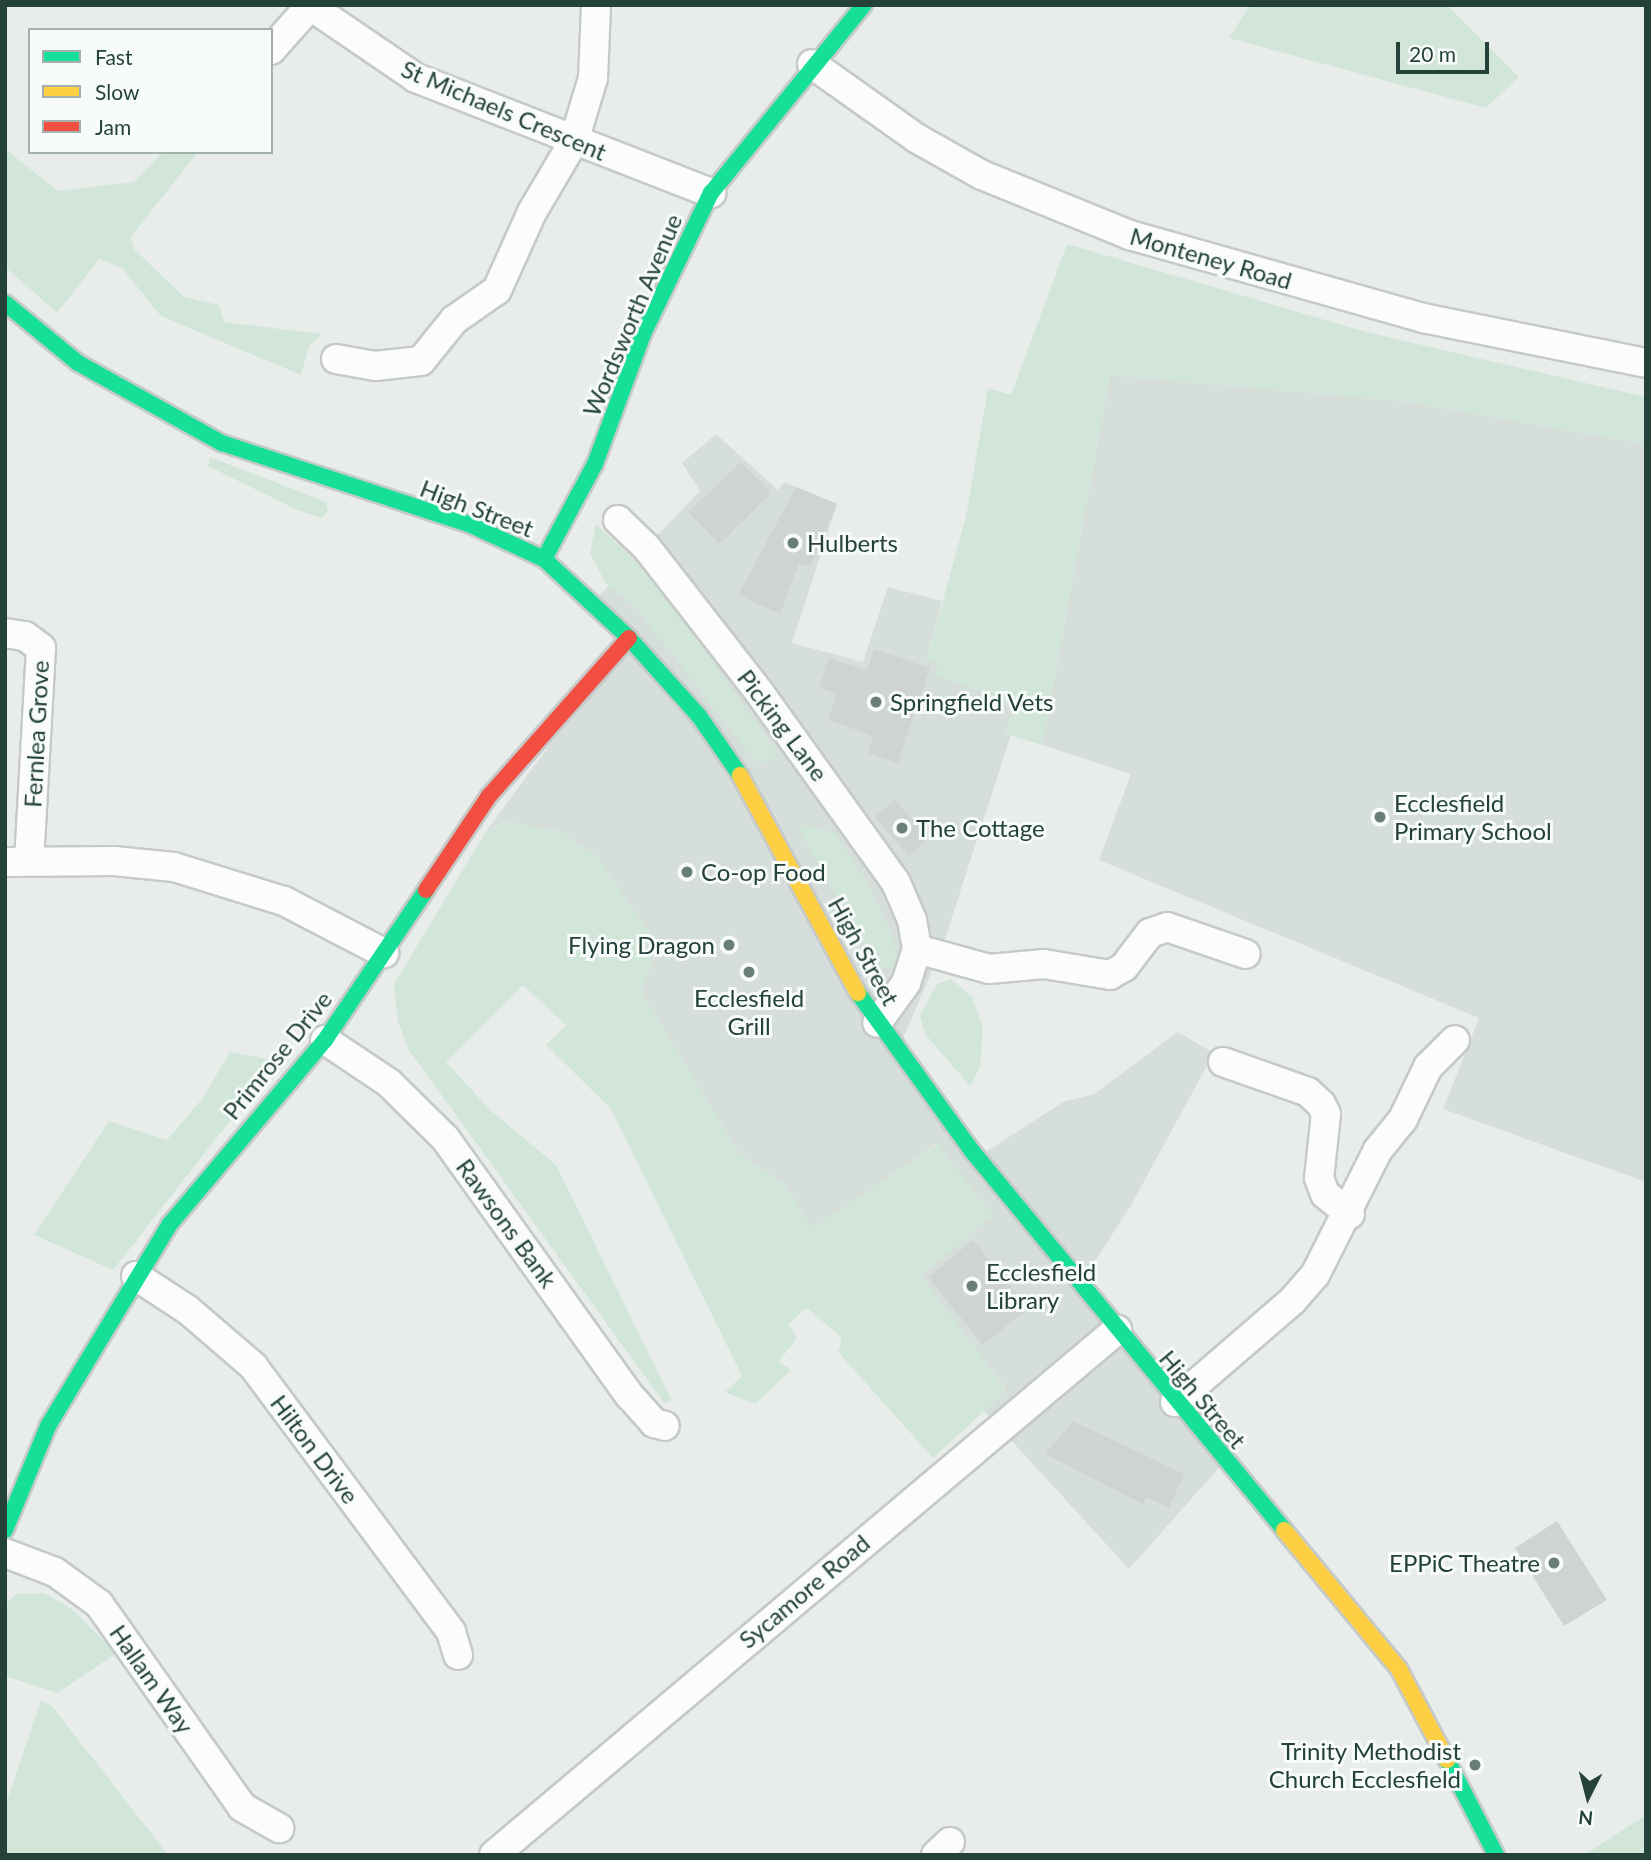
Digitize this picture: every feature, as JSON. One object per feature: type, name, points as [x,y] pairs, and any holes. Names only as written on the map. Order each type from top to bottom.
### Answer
[{"type":"street","points":[[336,359],[405,366],[434,350],[454,320],[497,290],[532,212],[574,141],[593,78],[596,5]]},
{"type":"street","name":"Wordsworth Avenue","points":[[544,559],[595,464],[643,334],[711,193],[812,64],[864,5]]},
{"type":"street","points":[[273,48],[310,6]]},
{"type":"street","name":"St Michaels Crescent","points":[[310,6],[416,78],[711,193]]},
{"type":"street","name":"Monteney Road","points":[[812,64],[916,138],[982,175],[1130,235],[1423,318],[1646,363]]},
{"type":"street","name":"High Street","points":[[5,303],[78,363],[222,443],[471,526],[544,559],[629,638],[699,716],[750,789],[877,1023],[1175,1402],[1399,1669],[1496,1855]]},
{"type":"street","name":"Picking Lane","points":[[618,520],[647,548],[837,797],[896,883],[912,920],[917,949],[906,984],[877,1023]]},
{"type":"street","name":"Fernlea Grove","points":[[5,633],[25,636],[41,648],[17,861]]},
{"type":"street","name":"Primrose Drive","points":[[5,1530],[48,1426],[136,1276],[219,1161],[325,1040],[489,796],[629,638]]},
{"type":"street","points":[[17,861],[114,860],[228,881],[322,918],[383,953]]},
{"type":"street","points":[[917,949],[989,969],[1044,964],[1110,975],[1124,967],[1150,933],[1167,927],[1245,954]]},
{"type":"street","name":"Rawsons Bank","points":[[325,1040],[389,1083],[445,1138],[630,1396],[654,1423],[665,1426]]},
{"type":"street","points":[[1175,1402],[1293,1300],[1350,1214],[1378,1150],[1403,1119],[1428,1067],[1455,1040]]},
{"type":"street","points":[[1223,1062],[1308,1092],[1321,1104],[1326,1114],[1319,1178],[1325,1194],[1350,1214]]},
{"type":"street","name":"Hilton Drive","points":[[136,1276],[188,1310],[253,1366],[451,1632],[458,1655]]},
{"type":"street","name":"Sycamore Road","points":[[494,1855],[1117,1330]]},
{"type":"street","name":"Hallam Way","points":[[5,1553],[55,1572],[99,1604],[242,1807],[279,1828]]},
{"type":"shaded area","name":"Ecclesfield Primary School","points":[[1110,375],[1403,401],[1646,444],[1646,1182],[1443,1109],[1479,1018],[1099,860],[1131,774],[1042,745]]},
{"type":"shaded area","points":[[716,434],[778,490],[784,482],[837,504],[792,643],[863,662],[888,587],[942,601],[927,658],[939,661],[937,675],[1015,704],[1006,733],[1011,735],[942,948],[898,1050],[978,1157],[1063,1102],[1094,1094],[1178,1032],[1214,1053],[1130,1207],[1080,1284],[1225,1461],[1129,1569],[984,1411],[1006,1390],[920,1275],[937,1144],[812,1229],[785,1185],[739,1154],[641,991],[659,946],[595,855],[561,832],[506,822],[485,833],[628,638],[592,603],[700,491],[682,463]]},
{"type":"green space","points":[[1250,5],[1447,5],[1519,77],[1486,108],[1229,38]]},
{"type":"green space","points":[[5,149],[58,191],[134,182],[161,154],[196,154],[131,237],[134,249],[184,297],[219,305],[224,322],[322,334],[309,346],[301,375],[161,316],[122,268],[99,259],[57,313],[5,267]]},
{"type":"green space","points":[[1067,244],[1366,332],[1646,397],[1646,444],[1403,401],[1110,375],[1042,745],[1005,734],[1015,704],[936,675],[939,662],[927,659],[966,516],[988,388],[1011,395]]},
{"type":"green space","points":[[210,457],[326,502],[328,512],[321,518],[295,509],[208,466]]},
{"type":"green space","points":[[596,524],[651,575],[779,755],[758,765],[641,614],[605,582],[590,553]]},
{"type":"green space","points":[[506,822],[561,832],[595,855],[659,946],[641,991],[739,1154],[785,1185],[812,1228],[938,1144],[993,1216],[921,1275],[1006,1391],[933,1458],[838,1352],[842,1338],[807,1308],[788,1324],[797,1338],[779,1361],[791,1370],[755,1404],[725,1392],[742,1376],[611,1109],[546,1045],[566,1025],[523,985],[446,1062],[491,1111],[556,1165],[672,1401],[664,1403],[409,1050],[398,1022],[394,984],[485,833]]},
{"type":"green space","points":[[807,825],[835,833],[866,881],[890,930],[899,967],[878,969],[798,828]]},
{"type":"green space","points":[[951,979],[972,997],[983,1029],[980,1068],[970,1086],[925,1034],[920,1016],[937,984]]},
{"type":"green space","points":[[230,1052],[277,1061],[113,1270],[34,1235],[109,1121],[167,1140],[202,1099]]},
{"type":"green space","points":[[44,1593],[70,1608],[117,1653],[57,1693],[5,1676],[5,1605],[16,1594]]},
{"type":"green space","points":[[41,1701],[52,1706],[168,1855],[5,1855],[5,1806]]},
{"type":"green space","points":[[1646,1815],[1646,1855],[1584,1855]]},
{"type":"building","points":[[741,462],[772,493],[719,544],[688,512]]},
{"type":"building","name":"Hulberts","points":[[796,487],[837,504],[810,567],[799,564],[780,614],[738,595]]},
{"type":"building","name":"Springfield Vets","points":[[874,649],[930,668],[898,763],[868,753],[873,736],[828,720],[837,694],[819,688],[829,658],[867,671]]},
{"type":"building","name":"The Cottage","points":[[895,800],[929,838],[909,856],[875,817]]},
{"type":"building","name":"Ecclesfield Library","points":[[973,1240],[1029,1308],[983,1345],[928,1277]]},
{"type":"building","points":[[1073,1421],[1184,1474],[1169,1508],[1147,1497],[1143,1504],[1045,1454]]},
{"type":"building","name":"EPPiC Theatre","points":[[1557,1521],[1607,1600],[1564,1626],[1515,1548]]},
{"type":"traffic: fast","points":[[544,559],[595,464],[643,334],[711,193],[864,5]]},
{"type":"traffic: fast","points":[[5,303],[78,363],[222,443],[471,525],[544,559],[629,638],[699,716],[740,775]]},
{"type":"traffic: fast","points":[[5,1530],[48,1426],[170,1224],[325,1040],[426,890]]},
{"type":"traffic: fast","points":[[858,993],[972,1151],[1284,1530]]},
{"type":"traffic: fast","points":[[1447,1760],[1496,1855]]},
{"type":"traffic: slow","points":[[740,775],[858,993]]},
{"type":"traffic: slow","points":[[1284,1530],[1399,1669],[1447,1760]]},
{"type":"traffic: jam","points":[[426,890],[489,796],[629,638]]},
{"type":"place","name":"Hulberts","points":[[793,543]]},
{"type":"place","name":"Springfield Vets","points":[[876,702]]},
{"type":"place","name":"Ecclesfield Primary School","points":[[1380,817]]},
{"type":"place","name":"The Cottage","points":[[902,828]]},
{"type":"place","name":"Co-op Food","points":[[687,872]]},
{"type":"place","name":"Flying Dragon","points":[[729,945]]},
{"type":"place","name":"Ecclesfield Grill","points":[[749,972]]},
{"type":"place","name":"Ecclesfield Library","points":[[972,1286]]},
{"type":"place","name":"EPPiC Theatre","points":[[1554,1563]]},
{"type":"place","name":"Trinity Methodist Church Ecclesfield","points":[[1475,1765]]}]
